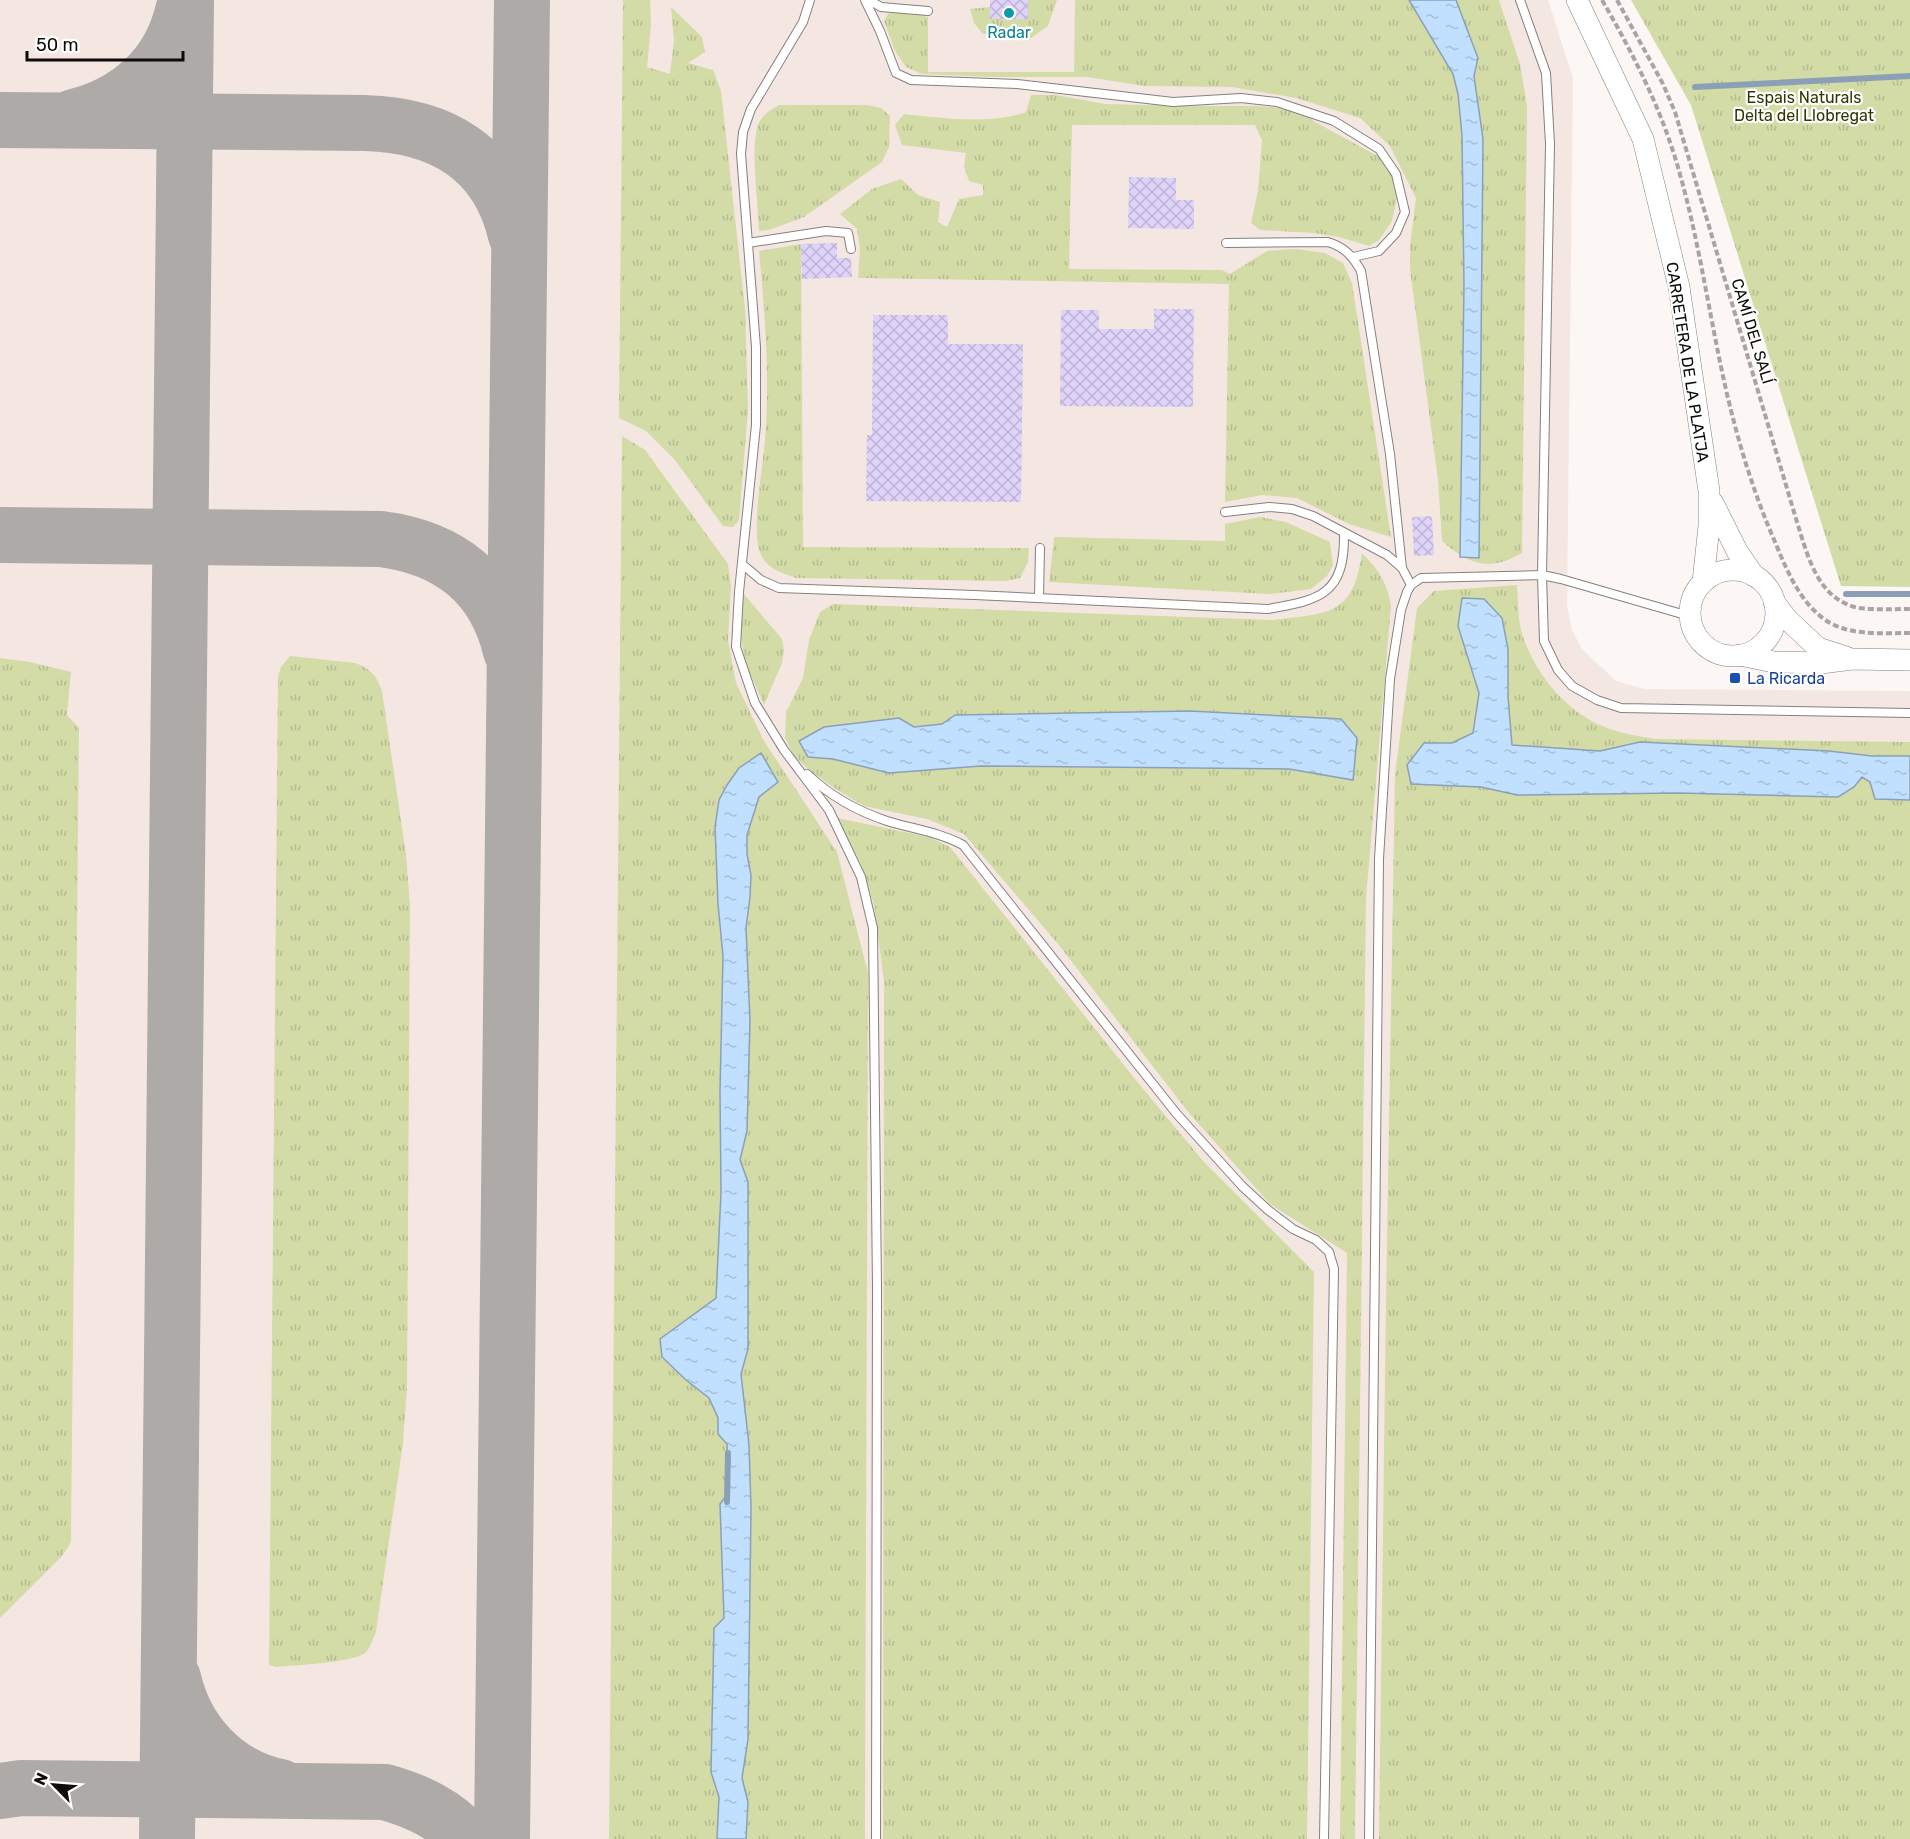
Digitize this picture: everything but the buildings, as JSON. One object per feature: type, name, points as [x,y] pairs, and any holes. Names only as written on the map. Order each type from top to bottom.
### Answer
[{"type":"street","name":"CARRETERA DE LA PLATJA","points":[[1576,0],[1643,139],[1679,287],[1709,491],[1710,526],[1703,582]]},
{"type":"street","name":"CARRETERA DE LA PLATJA","points":[[1709,491],[1727,534],[1754,576]]},
{"type":"street","points":[[1727,570],[1742,571],[1754,576],[1771,593],[1774,602],[1775,621],[1769,637],[1759,648],[1748,654],[1732,657],[1720,655],[1706,648],[1692,629],[1689,616],[1697,589],[1713,574],[1727,570]]},
{"type":"street","points":[[1774,602],[1788,620],[1818,648],[1852,659]]},
{"type":"street","points":[[1740,655],[1774,662],[1821,663],[1852,659],[1910,660]]},
{"type":"lane","points":[[810,0],[803,21],[751,109],[743,132],[741,154],[756,346],[756,425],[736,647],[755,703],[784,750],[829,810],[861,876],[873,928],[877,1277],[876,1839]]},
{"type":"lane","points":[[867,0],[881,7],[928,10]]},
{"type":"lane","points":[[867,0],[896,73],[911,80],[1017,84],[1173,102],[1241,98],[1277,102],[1334,121],[1379,149],[1396,174],[1405,212],[1396,233],[1379,251],[1353,257]]},
{"type":"lane","points":[[1520,0],[1546,73],[1550,144],[1542,575],[1544,640],[1558,670],[1572,686],[1597,700],[1621,708],[1910,713]]},
{"type":"lane","points":[[748,243],[826,231],[848,233],[851,249]]},
{"type":"lane","points":[[1226,243],[1328,242],[1341,246],[1353,257],[1361,271],[1388,443],[1402,568]]},
{"type":"lane","points":[[1225,512],[1269,507],[1292,509],[1313,516],[1387,555],[1402,568],[1411,585]]},
{"type":"lane","points":[[742,564],[761,580],[779,588],[1268,609],[1307,602],[1326,591],[1340,574],[1344,533]]},
{"type":"lane","points":[[1039,598],[1040,548]]},
{"type":"lane","points":[[1369,1839],[1379,860],[1390,679],[1401,610],[1411,585],[1420,578],[1542,575],[1689,616]]},
{"type":"lane","points":[[784,750],[814,780],[849,806],[888,821],[948,837],[963,845],[1176,1113],[1216,1159],[1268,1210],[1293,1229],[1316,1240],[1329,1252],[1334,1269],[1324,1839]]},
{"type":"path","points":[[1602,0],[1638,65],[1668,133],[1693,223],[1729,402],[1753,485],[1785,565],[1805,601],[1820,617],[1830,623],[1858,632],[1910,633]]},
{"type":"path","name":"CAMÍ DEL SALÍ","points":[[1617,0],[1664,84],[1676,112],[1797,522],[1816,575],[1825,590],[1845,604],[1860,608],[1910,609]]},
{"type":"shaded area","points":[[0,0],[1548,0],[1573,78],[1567,606],[1572,630],[1582,649],[1616,681],[1644,689],[1910,691],[1910,1839],[0,1839]]},
{"type":"green space","points":[[623,0],[650,0],[651,25],[647,67],[670,74],[674,41],[671,7],[702,37],[705,52],[688,63],[713,70],[721,91],[745,309],[748,410],[739,520],[733,527],[723,526],[675,460],[646,431],[619,418]]},
{"type":"green space","points":[[1028,0],[1057,0],[1048,26],[1031,38],[983,34],[974,23],[970,9],[990,7],[990,19],[1028,19]]},
{"type":"green space","points":[[1075,0],[1499,0],[1520,64],[1527,106],[1522,553],[1500,563],[1480,563],[1461,556],[1442,541],[1438,480],[1410,269],[1410,245],[1416,198],[1390,146],[1360,118],[1296,98],[1232,87],[1144,86],[1087,77],[922,74],[906,67],[895,51],[884,21],[892,8],[928,17],[928,72],[1074,72]]},
{"type":"green space","name":"Espais Naturals Delta del Llobregat","points":[[1631,0],[1910,0],[1910,587],[1841,586],[1691,105]]},
{"type":"green space","points":[[1031,95],[1056,95],[1105,104],[1255,106],[1299,109],[1315,122],[1387,161],[1399,188],[1392,221],[1379,240],[1369,246],[1339,237],[1314,233],[1260,230],[1251,223],[1258,191],[1262,140],[1255,125],[1072,125],[1069,269],[1222,270],[1230,274],[1267,251],[1294,249],[1325,253],[1343,263],[1352,283],[1391,537],[1349,524],[1297,498],[1262,495],[1225,502],[1229,284],[858,278],[860,249],[857,229],[840,214],[872,189],[901,179],[918,195],[940,202],[938,222],[947,227],[959,199],[983,195],[983,185],[969,181],[964,167],[966,153],[902,145],[895,125],[904,114],[965,119],[1012,116],[1026,112]]},
{"type":"green space","points":[[779,105],[867,105],[881,108],[890,116],[889,147],[882,162],[804,217],[769,230],[759,231],[755,138],[760,120]]},
{"type":"green space","points":[[801,244],[803,547],[1029,548],[1028,562],[1020,578],[1006,581],[796,578],[784,574],[764,561],[757,539],[767,392],[765,322],[759,251]]},
{"type":"green space","points":[[622,436],[645,450],[728,564],[731,587],[728,640],[736,683],[764,741],[837,852],[868,973],[865,1839],[609,1839]]},
{"type":"green space","points":[[1260,517],[1286,522],[1330,542],[1333,565],[1327,576],[1311,589],[1269,594],[1049,582],[1054,537],[1225,541],[1225,524]]},
{"type":"green space","points":[[1362,553],[1381,577],[1391,606],[1366,898],[1355,1839],[1340,1839],[1347,1253],[1270,1204],[1189,1113],[1058,944],[964,834],[927,819],[864,806],[810,771],[794,756],[785,738],[786,712],[803,678],[809,640],[820,612],[833,604],[1273,620],[1309,616],[1335,608],[1352,589]]},
{"type":"green space","points":[[1517,585],[1521,630],[1541,674],[1575,710],[1602,726],[1656,739],[1910,742],[1910,1839],[1379,1839],[1395,774],[1417,608],[1434,591]]},
{"type":"green space","points":[[743,593],[782,639],[784,650],[782,663],[764,705],[745,662],[741,637]]},
{"type":"green space","points":[[290,656],[355,663],[372,673],[382,691],[406,855],[410,905],[407,1387],[403,1443],[376,1632],[370,1646],[365,1653],[348,1659],[276,1667],[269,1665],[278,676],[281,667]]},
{"type":"green space","points":[[0,658],[30,662],[71,672],[67,715],[79,728],[71,1541],[62,1556],[0,1618]]},
{"type":"green space","points":[[837,818],[929,837],[950,847],[1204,1162],[1314,1272],[1307,1839],[883,1839],[884,981],[874,905],[861,864]]},
{"type":"water","points":[[1409,0],[1456,0],[1478,58],[1474,76],[1483,139],[1479,558],[1460,557],[1464,286],[1462,135],[1458,94],[1453,74]]},
{"type":"water","points":[[1462,598],[1484,599],[1502,618],[1508,649],[1508,697],[1512,745],[1600,751],[1640,742],[1829,751],[1872,756],[1910,756],[1910,800],[1875,799],[1870,782],[1862,777],[1854,787],[1838,797],[1678,793],[1517,795],[1481,787],[1411,784],[1407,765],[1424,743],[1452,743],[1473,733],[1479,693],[1458,626]]},
{"type":"water","points":[[1190,711],[1341,719],[1357,738],[1353,780],[1289,769],[981,766],[889,773],[833,759],[808,757],[799,741],[824,727],[899,718],[914,727],[942,724],[955,715]]},
{"type":"water","points":[[761,753],[778,782],[759,797],[747,835],[747,854],[751,875],[746,928],[750,1021],[747,1131],[740,1160],[748,1182],[748,1349],[741,1374],[749,1445],[751,1509],[748,1739],[742,1778],[748,1802],[746,1839],[717,1839],[719,1797],[711,1772],[714,1628],[724,1618],[720,1504],[729,1492],[727,1444],[718,1434],[718,1418],[709,1398],[662,1357],[660,1339],[716,1298],[721,1193],[720,1092],[723,956],[715,827],[719,800],[727,785],[739,768]]},
{"type":"waterway","points":[[1695,87],[1910,76]]},
{"type":"waterway","points":[[1846,594],[1910,594]]},
{"type":"waterway","points":[[727,1502],[728,1453]]},
{"type":"taxiway","points":[[167,1839],[186,0]]},
{"type":"taxiway","points":[[502,1839],[522,0]]},
{"type":"taxiway","points":[[74,117],[112,103],[129,93],[144,80],[168,49],[183,11]]},
{"type":"taxiway","points":[[0,120],[365,123],[418,130],[462,150],[480,166],[495,185],[507,208],[516,235]]},
{"type":"taxiway","points":[[0,535],[381,539],[405,544],[448,560],[481,588],[494,606],[504,627],[511,651]]},
{"type":"taxiway","points":[[173,1678],[187,1716],[210,1749],[242,1773],[280,1787]]},
{"type":"taxiway","points":[[0,1791],[21,1788],[385,1792],[430,1810],[449,1822],[467,1839]]},
{"type":"place","name":"Radar","points":[[1009,13]]},
{"type":"place","name":"La Ricarda","points":[[1735,678]]}]
